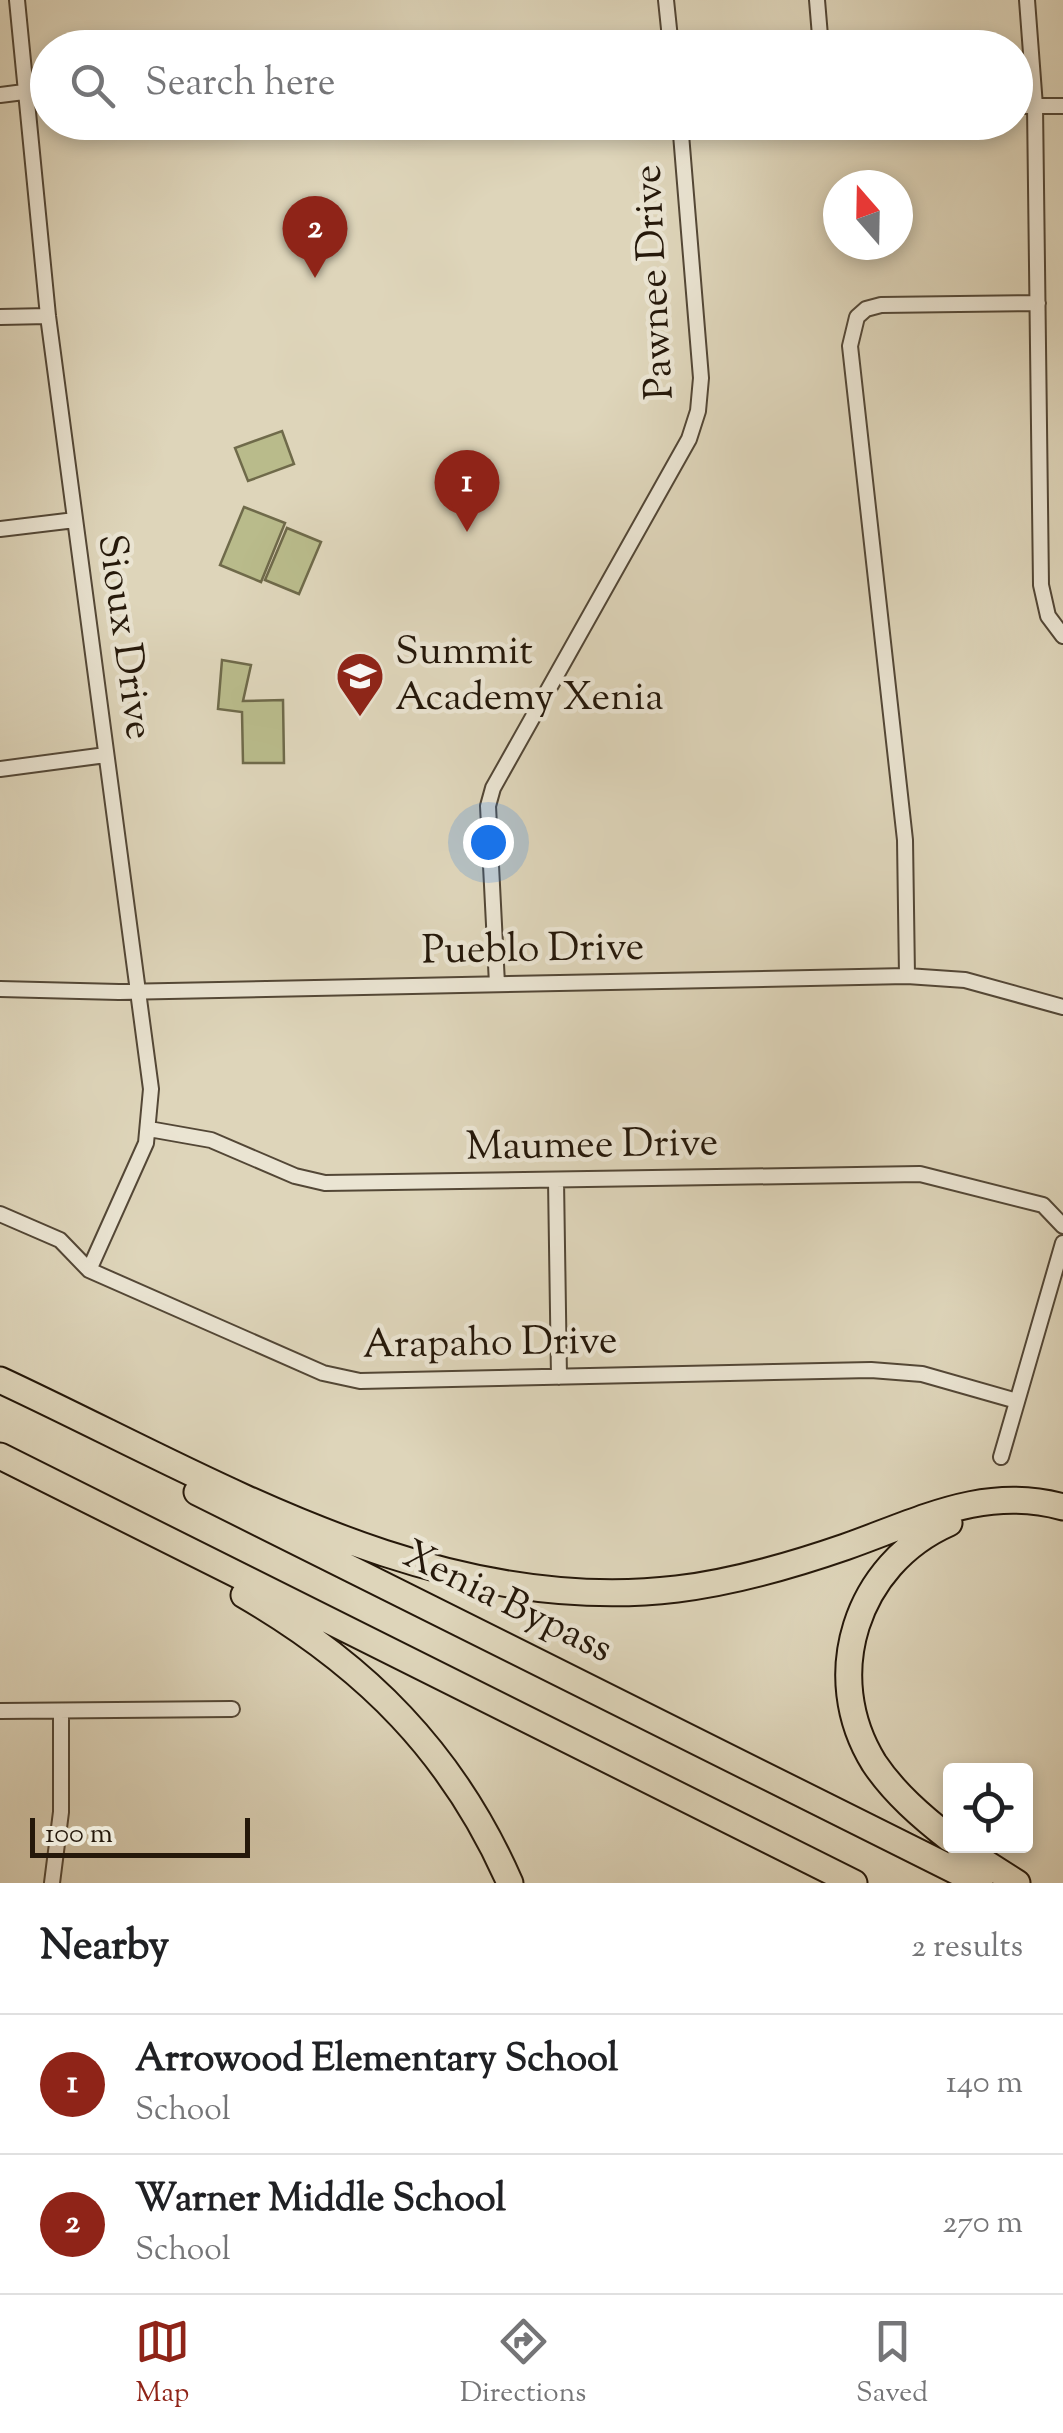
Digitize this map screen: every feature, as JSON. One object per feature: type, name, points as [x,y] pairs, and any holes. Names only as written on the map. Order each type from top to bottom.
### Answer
[{"type":"highway","points":[[0,1380],[239,1494],[363,1546],[434,1570],[516,1588],[617,1594],[705,1586],[785,1567],[979,1500],[1022,1498],[1063,1508]]},
{"type":"highway","name":"Xenia Bypass","points":[[0,1394],[980,1883]]},
{"type":"highway","points":[[0,1456],[854,1883]]},
{"type":"highway","points":[[0,1468],[213,1577],[335,1657],[390,1704],[432,1749],[472,1805],[510,1883]]},
{"type":"highway","points":[[943,1833],[896,1791],[864,1742],[848,1688],[854,1630],[887,1567],[934,1530],[989,1513],[1019,1513],[1063,1523]]},
{"type":"highway","points":[[970,1853],[1017,1883]]},
{"type":"street","name":"Sioux Drive","points":[[16,0],[48,316],[151,1089],[149,1129],[90,1270]]},
{"type":"street","points":[[666,0],[669,30]]},
{"type":"street","points":[[817,0],[820,30]]},
{"type":"street","points":[[1026,0],[1028,30]]},
{"type":"street","points":[[0,94],[24,92]]},
{"type":"street","points":[[1033,93],[1041,585],[1048,616],[1063,636]]},
{"type":"street","points":[[1034,106],[1063,106]]},
{"type":"street","name":"Pawnee Drive","points":[[497,984],[488,806],[493,788],[690,440],[698,411],[701,378],[681,140]]},
{"type":"street","points":[[907,976],[905,840],[850,346],[853,330],[866,309],[881,304],[1038,303]]},
{"type":"street","points":[[0,316],[48,316]]},
{"type":"street","points":[[0,529],[75,520]]},
{"type":"street","points":[[0,768],[106,755]]},
{"type":"street","name":"Pueblo Drive","points":[[0,989],[138,991],[907,976],[965,980],[1063,1007]]},
{"type":"street","name":"Maumee Drive","points":[[149,1129],[211,1140],[295,1176],[325,1183],[920,1174],[1042,1205],[1063,1200]]},
{"type":"street","points":[[556,1180],[559,1377]]},
{"type":"street","points":[[1042,1205],[1063,1226]]},
{"type":"street","name":"Arapaho Drive","points":[[0,1214],[60,1240],[90,1270],[341,1378],[871,1370],[922,1374],[1018,1401]]},
{"type":"street","points":[[1001,1457],[1063,1243]]},
{"type":"street","points":[[0,1711],[232,1710]]},
{"type":"street","points":[[52,1883],[60,1812],[61,1711]]},
{"type":"green space","points":[[282,431],[294,464],[248,481],[235,448]]},
{"type":"green space","points":[[244,507],[285,523],[261,582],[220,565]]},
{"type":"green space","points":[[287,528],[321,542],[299,594],[265,580]]},
{"type":"green space","points":[[222,660],[251,665],[243,701],[283,700],[284,763],[243,763],[242,712],[218,709]]},
{"type":"place","name":"Warner Middle School","points":[[315,278]]},
{"type":"place","name":"Arrowood Elementary School","points":[[467,532]]},
{"type":"place","name":"Summit Academy Xenia","points":[[360,718]]}]
